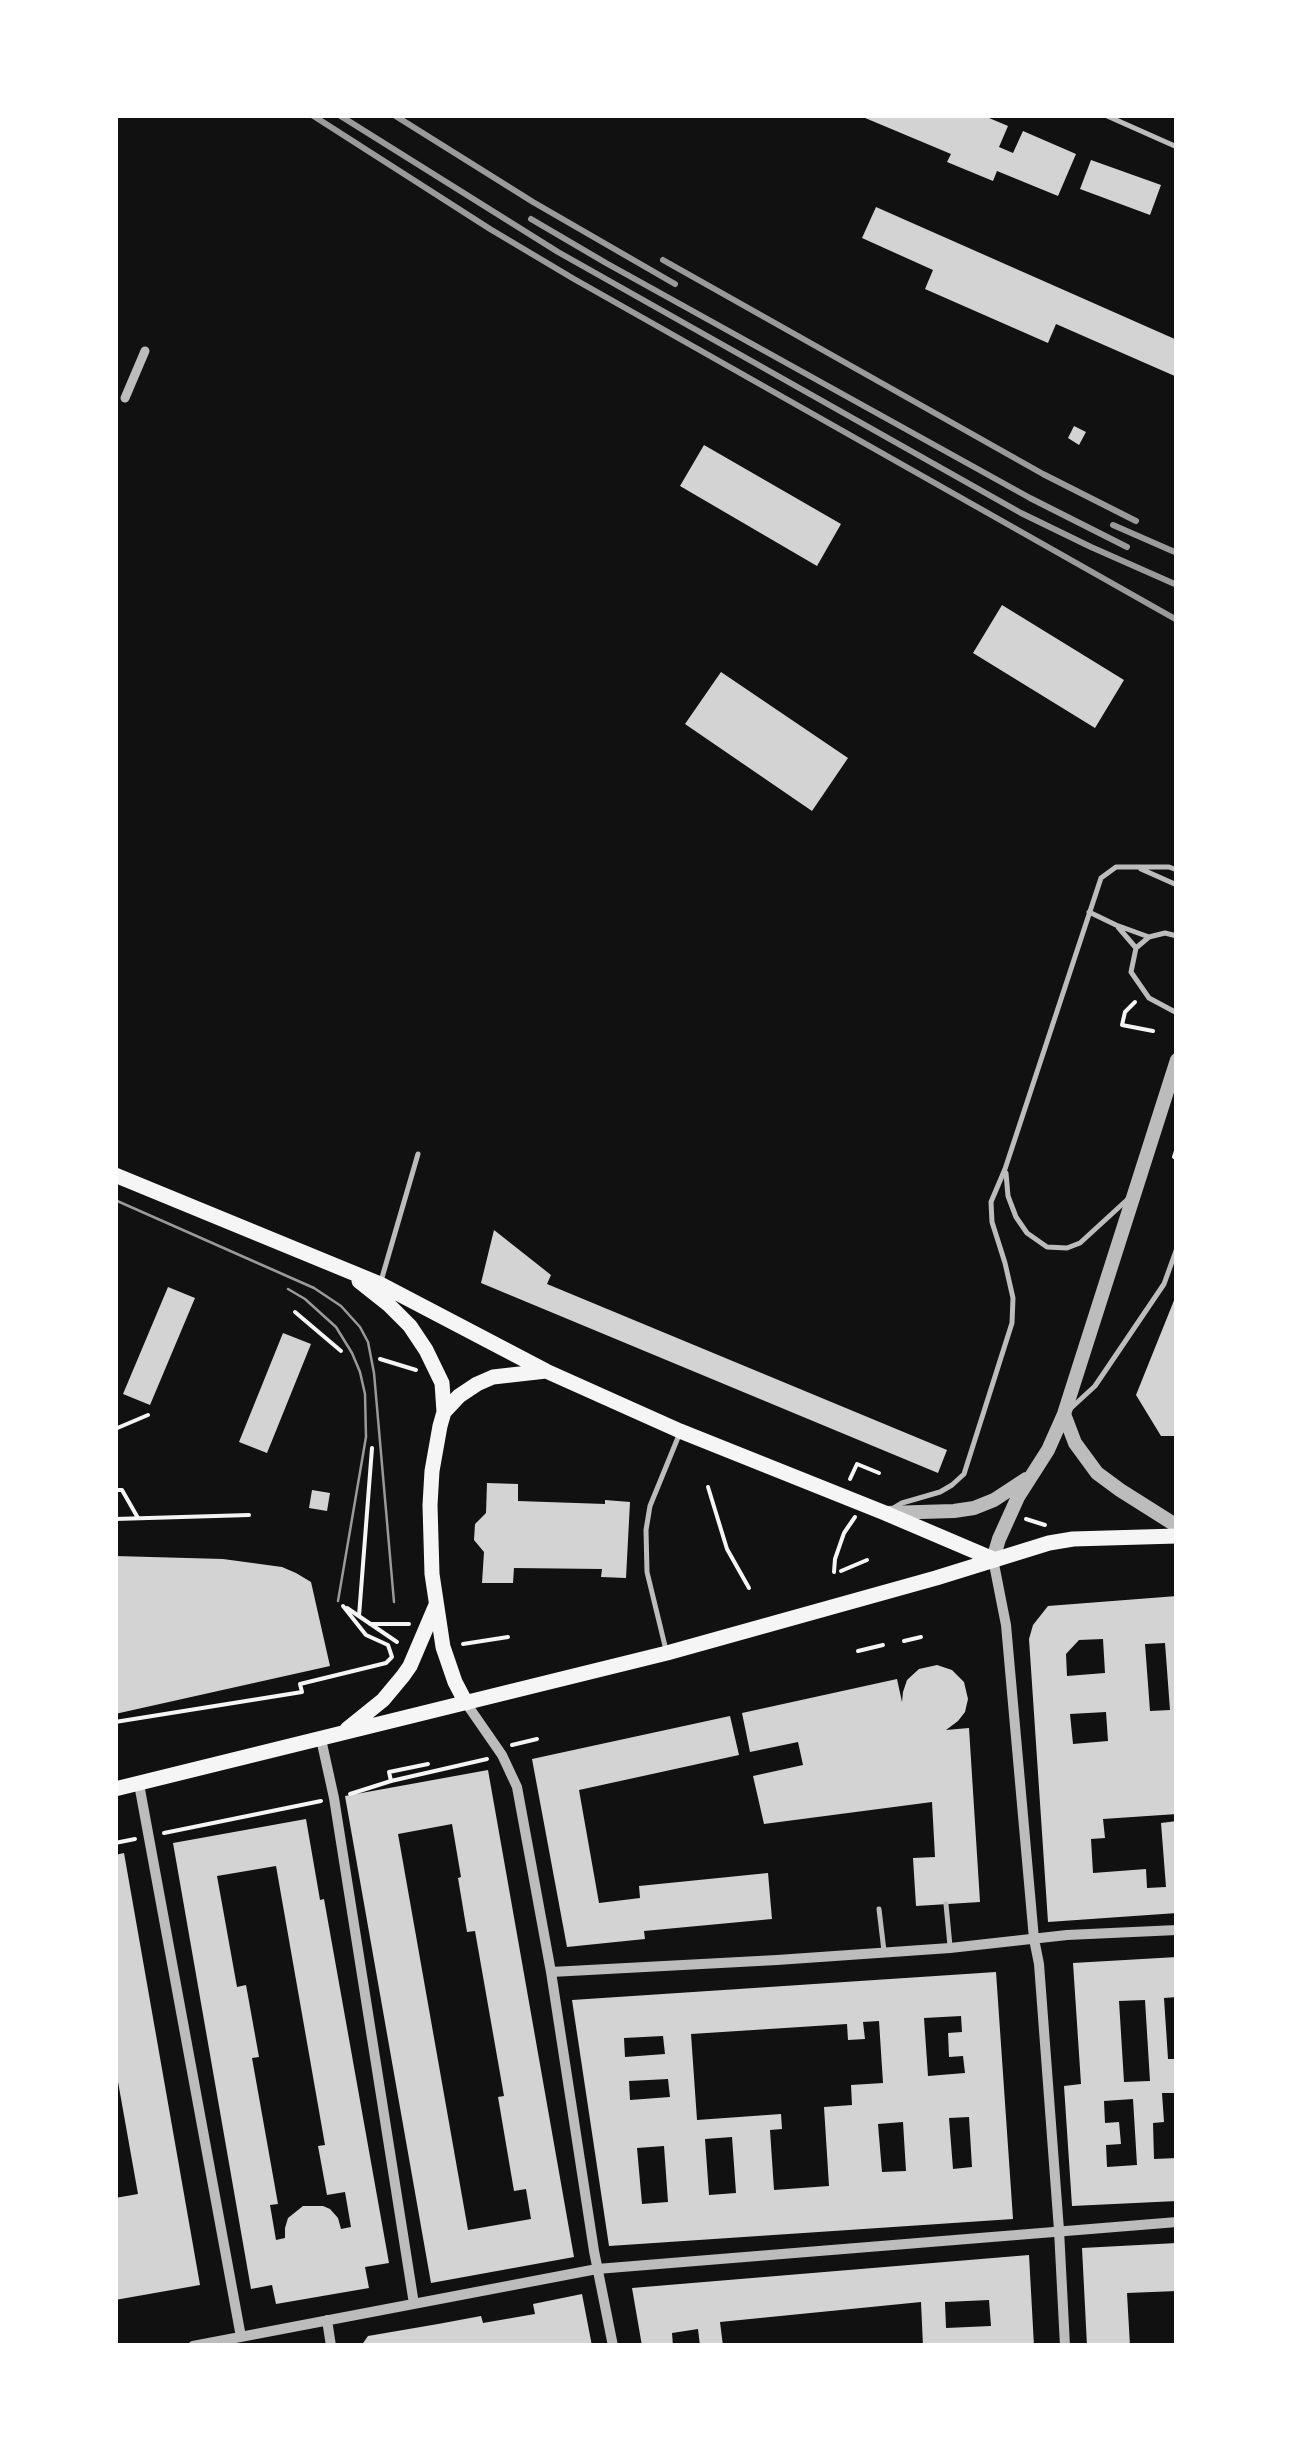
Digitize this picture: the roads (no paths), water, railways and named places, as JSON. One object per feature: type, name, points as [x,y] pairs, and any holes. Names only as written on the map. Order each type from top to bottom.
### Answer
[{"type":"main road","points":[[115,1174],[380,1284],[546,1371],[680,1431],[993,1559]]},
{"type":"main road","points":[[341,1267],[410,1326],[442,1384],[444,1412],[435,1456],[430,1545],[436,1605],[448,1662],[466,1703]]},
{"type":"main road","points":[[444,1412],[476,1384],[546,1371]]},
{"type":"main road","points":[[115,1789],[667,1653],[1049,1543],[1073,1538],[1177,1536]]},
{"type":"main road","points":[[341,1734],[383,1700],[403,1676],[436,1605]]},
{"type":"street","points":[[124,398],[145,351]]},
{"type":"street","points":[[1064,2346],[1038,1964],[1006,1626],[993,1559],[1009,1516],[1048,1450],[1064,1414],[1177,1060]]},
{"type":"street","points":[[1064,1414],[1075,1444],[1097,1473],[1177,1526]]},
{"type":"street","points":[[885,1513],[974,1508],[1030,1476]]},
{"type":"street","points":[[466,1703],[504,1750],[516,1787],[613,2346]]},
{"type":"street","points":[[321,1739],[334,1798],[414,2304]]},
{"type":"street","points":[[139,1784],[241,2337]]},
{"type":"street","points":[[551,1972],[885,1953],[1177,1930]]},
{"type":"street","points":[[193,2346],[598,2269],[1177,2222]]},
{"type":"street","points":[[327,2320],[331,2346]]},
{"type":"lane","points":[[1105,115],[1177,147]]},
{"type":"lane","points":[[885,1513],[902,1503],[940,1492],[964,1474],[1012,1323],[1013,1298],[992,1222],[991,1202],[1006,1169],[1101,878],[1116,867],[1177,870]]},
{"type":"lane","points":[[1138,867],[1177,885]]},
{"type":"lane","points":[[1089,912],[1149,937]]},
{"type":"lane","points":[[1116,925],[1136,948]]},
{"type":"lane","points":[[1177,936],[1165,933],[1149,937],[1136,948],[1131,972],[1149,998],[1177,1013]]},
{"type":"lane","points":[[380,1284],[418,1154]]},
{"type":"lane","points":[[1006,1169],[1008,1196],[1016,1216],[1027,1233],[1047,1247],[1066,1248],[1080,1243],[1134,1194]]},
{"type":"lane","points":[[1064,1414],[1095,1386],[1164,1284],[1177,1248]]},
{"type":"lane","points":[[667,1653],[646,1572],[646,1530],[650,1506],[680,1431]]},
{"type":"lane","points":[[946,1904],[950,1948]]},
{"type":"lane","points":[[879,1909],[885,1953]]},
{"type":"tram line","points":[[115,1200],[314,1288],[341,1306],[360,1327],[368,1342],[374,1373],[394,1602]]},
{"type":"tram line","points":[[288,1289],[336,1327],[352,1353],[365,1394],[366,1437],[338,1601]]},
{"type":"railway","points":[[312,115],[574,279],[1177,620]]},
{"type":"railway","points":[[339,115],[558,252],[1021,513],[1177,585]]},
{"type":"railway","points":[[394,115],[675,284]]},
{"type":"railway","points":[[531,219],[1030,498],[1127,547]]},
{"type":"railway","points":[[663,260],[1043,474],[1136,521]]},
{"type":"railway","points":[[1113,525],[1177,553]]}]
